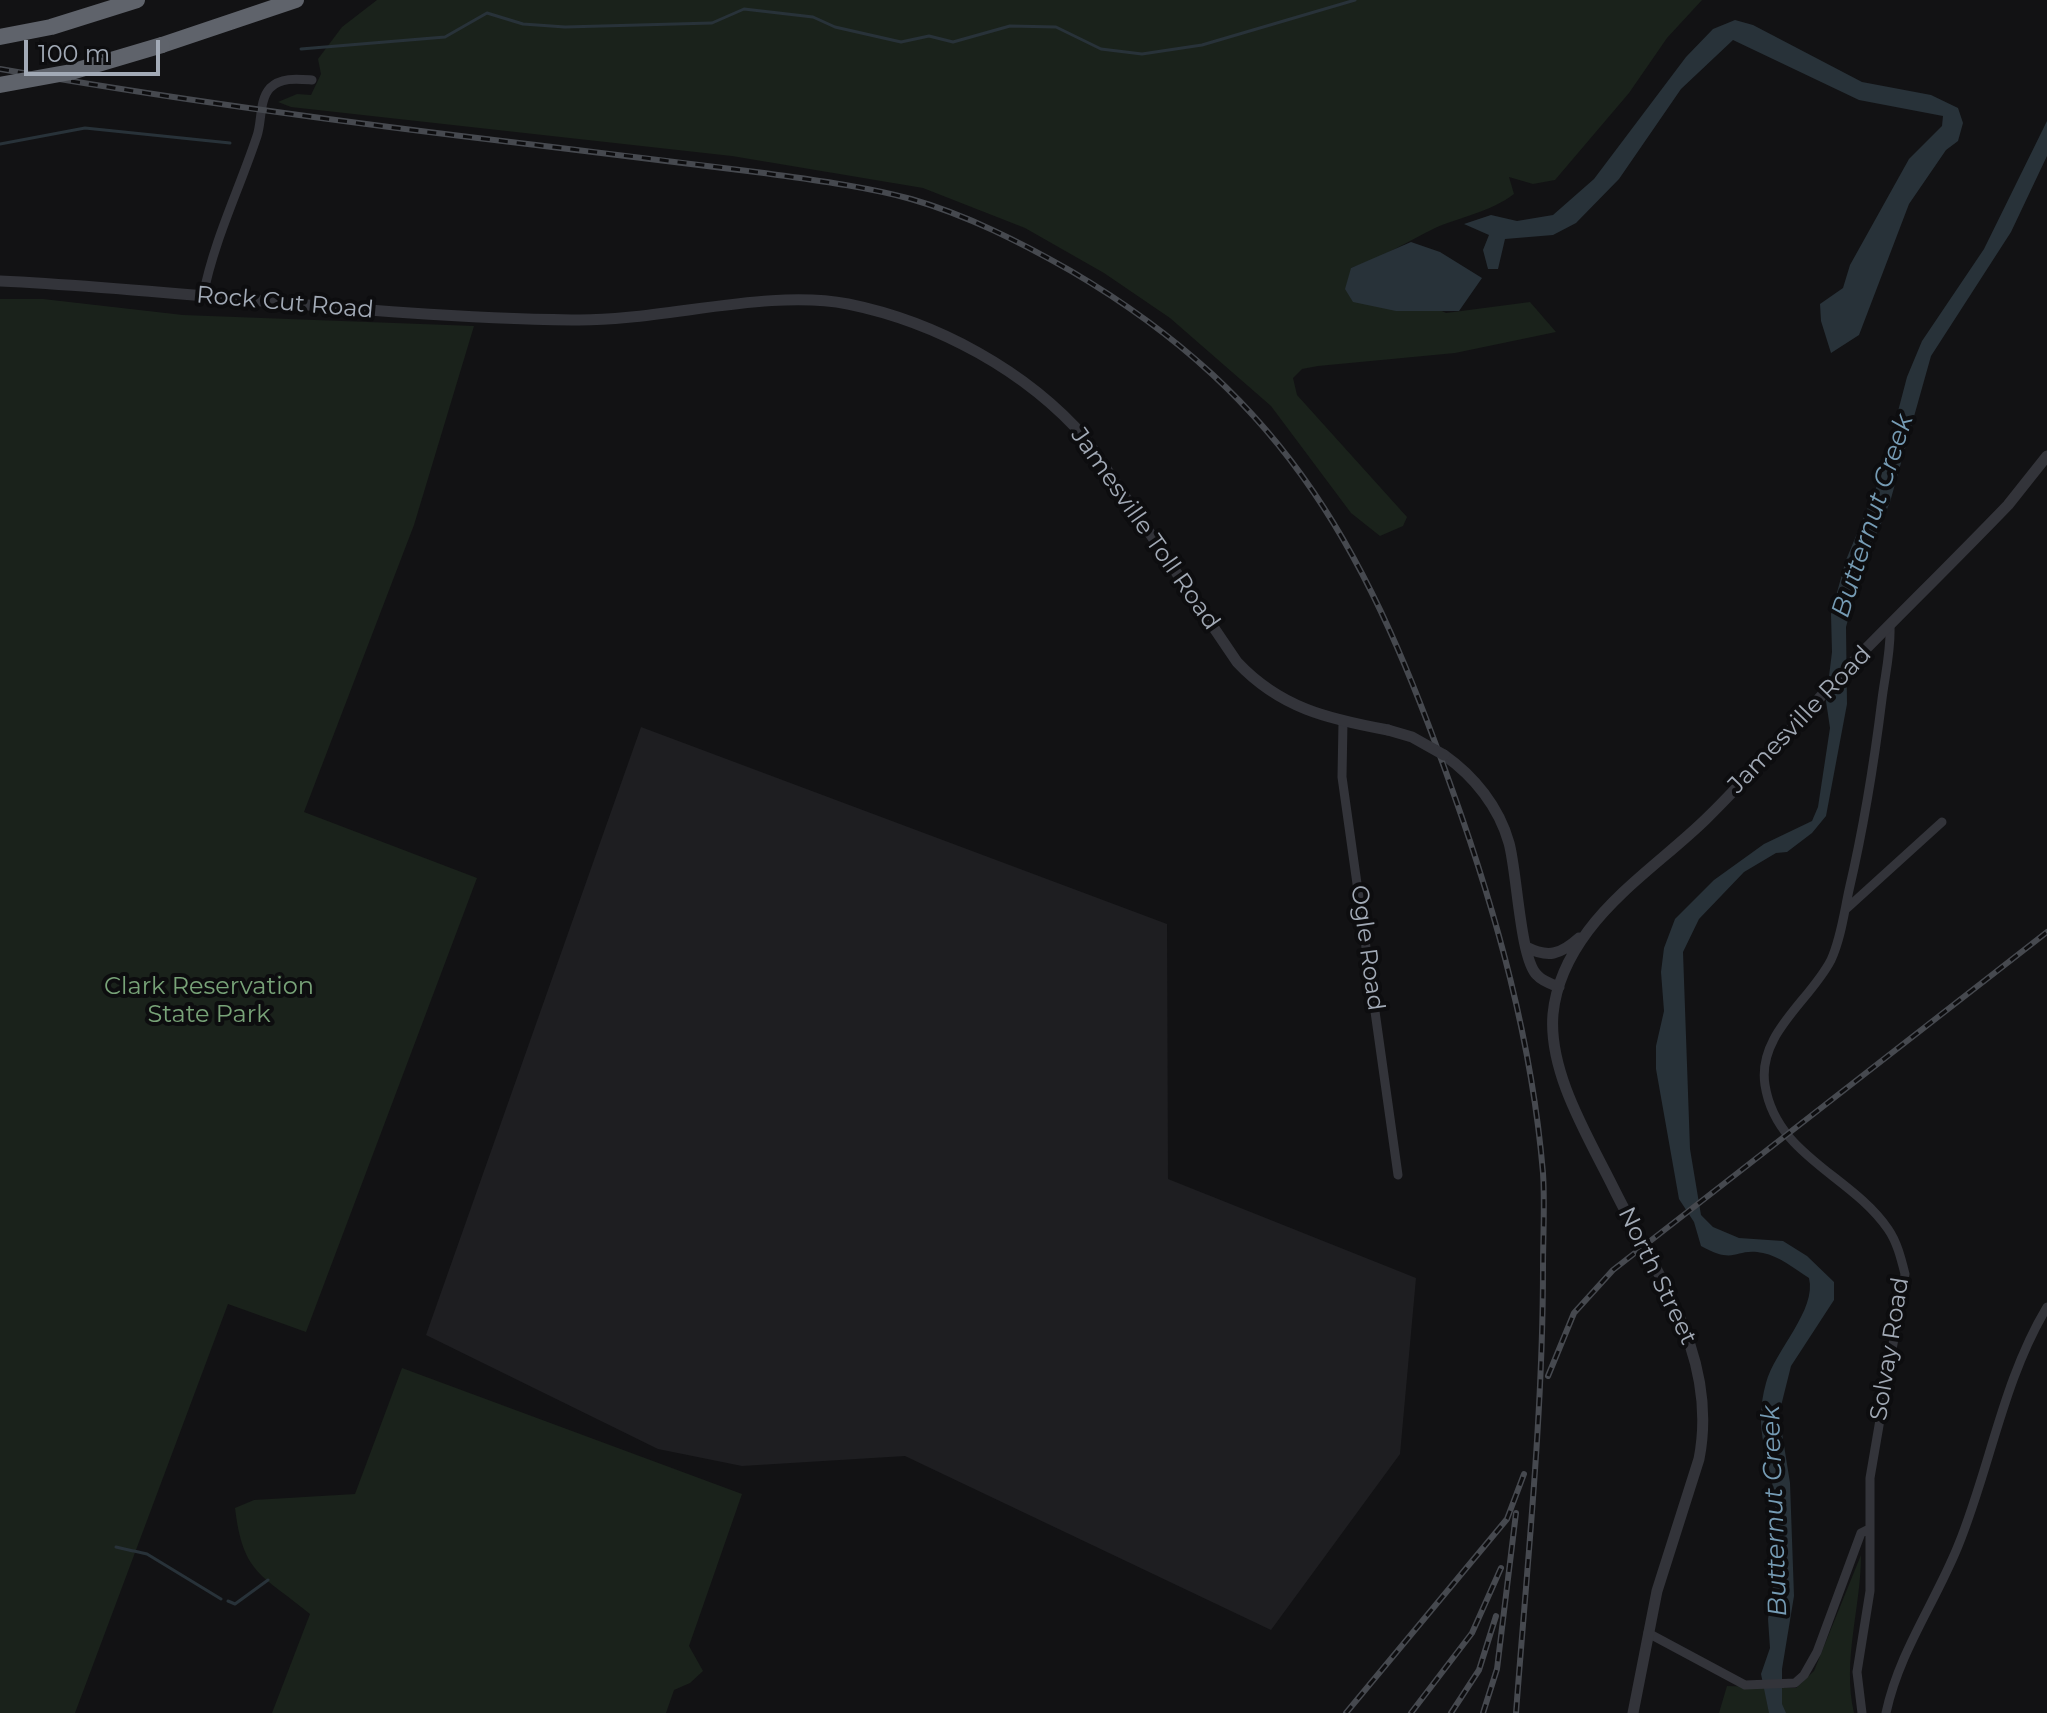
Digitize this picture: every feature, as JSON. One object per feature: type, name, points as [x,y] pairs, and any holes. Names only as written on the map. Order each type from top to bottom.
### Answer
[{"type":"highway","points":[[0,37],[51,27],[137,0]]},
{"type":"highway","points":[[0,85],[71,72],[296,0]]},
{"type":"street","points":[[203,296],[209,263],[258,134],[265,96],[278,83],[291,79],[312,80]]},
{"type":"street","name":"Rock Cut Road","points":[[0,281],[351,309],[569,320]]},
{"type":"street","name":"Jamesville Toll Road","points":[[569,320],[602,321],[813,300],[847,304],[897,318],[980,355],[1027,382],[1059,408],[1086,439],[1237,662],[1255,681],[1295,707],[1343,722],[1388,730],[1435,748],[1477,783],[1509,843],[1526,947],[1537,976],[1559,987]]},
{"type":"street","name":"Jamesville Road","points":[[1559,987],[1565,966],[1590,929],[1707,818],[2008,505],[2047,456]]},
{"type":"street","name":"Solvay Road","points":[[1862,1713],[1857,1672],[1870,1591],[1870,1478],[1905,1274],[1899,1251],[1887,1228],[1867,1206],[1811,1161],[1781,1128],[1770,1107],[1764,1069],[1778,1031],[1818,983],[1832,957],[1866,815],[1890,627]]},
{"type":"street","name":"Ogle Road","points":[[1343,722],[1342,777],[1398,1175]]},
{"type":"street","points":[[1845,910],[1942,822]]},
{"type":"street","points":[[1526,947],[1545,956],[1557,953],[1590,929]]},
{"type":"street","name":"North Street","points":[[1559,987],[1553,1029],[1562,1073],[1615,1191],[1681,1318],[1694,1352],[1703,1392],[1703,1438],[1699,1459],[1666,1557],[1633,1713]]},
{"type":"street","points":[[1886,1713],[1904,1652],[1957,1549],[2013,1378],[2047,1307]]},
{"type":"street","name":"Solvay Road","points":[[1648,1633],[1734,1680],[1761,1686],[1795,1683],[1810,1665],[1830,1622],[1861,1533],[1869,1529]]},
{"type":"shaded area","points":[[641,727],[1167,924],[1168,1179],[1416,1278],[1400,1454],[1271,1630],[905,1456],[742,1466],[658,1449],[426,1335]]},
{"type":"green space","points":[[377,0],[1702,0],[1667,38],[1629,93],[1555,180],[1533,184],[1509,177],[1514,194],[1505,200],[1435,228],[1351,268],[1446,313],[1530,302],[1556,332],[1455,353],[1318,366],[1302,369],[1293,378],[1297,395],[1407,517],[1403,526],[1380,536],[1351,513],[1271,406],[1170,318],[1104,273],[1025,228],[923,188],[732,156],[291,107],[278,102],[297,94],[311,95],[321,74],[318,59],[342,27]]},
{"type":"green space","name":"Clark Reservation State Park","points":[[0,299],[43,299],[183,315],[474,326],[414,525],[304,812],[477,878],[306,1332],[228,1304],[75,1713],[0,1713]]},
{"type":"green space","points":[[402,1368],[742,1494],[689,1646],[703,1671],[690,1683],[674,1690],[666,1713],[272,1713],[310,1614],[267,1581],[250,1560],[243,1547],[235,1508],[254,1500],[355,1494]]},
{"type":"green space","points":[[1861,1555],[1850,1673],[1854,1713],[1719,1713],[1727,1686],[1796,1688],[1814,1671]]},
{"type":"water","points":[[1735,20],[1753,25],[1862,82],[1931,95],[1958,108],[1963,123],[1958,141],[1946,150],[1909,204],[1859,335],[1831,353],[1821,321],[1820,304],[1843,288],[1850,265],[1909,159],[1942,126],[1943,116],[1859,100],[1733,40],[1681,89],[1619,179],[1576,223],[1553,235],[1505,239],[1498,269],[1488,269],[1483,250],[1489,235],[1464,224],[1491,215],[1517,221],[1553,215],[1594,179],[1686,57],[1713,29]]},
{"type":"water","name":"Butternut Creek","points":[[2047,121],[2047,156],[2011,232],[1931,356],[1890,502],[1862,568],[1846,627],[1847,704],[1826,816],[1812,833],[1787,852],[1776,853],[1744,872],[1699,919],[1683,952],[1690,1149],[1701,1215],[1713,1227],[1739,1238],[1783,1241],[1807,1256],[1834,1282],[1834,1300],[1791,1366],[1779,1414],[1790,1483],[1794,1596],[1782,1669],[1782,1704],[1786,1713],[1769,1713],[1761,1674],[1770,1648],[1768,1619],[1775,1561],[1776,1517],[1762,1431],[1762,1401],[1771,1370],[1807,1303],[1809,1278],[1769,1255],[1746,1252],[1722,1255],[1701,1246],[1694,1222],[1679,1199],[1656,1069],[1656,1046],[1664,1011],[1661,972],[1664,948],[1675,919],[1714,880],[1764,844],[1812,821],[1818,807],[1830,728],[1826,701],[1832,652],[1831,614],[1846,560],[1881,476],[1907,377],[1922,341],[1984,249]]},
{"type":"water","points":[[1411,242],[1440,252],[1482,278],[1459,311],[1396,311],[1353,302],[1345,289],[1351,268]]},
{"type":"waterway","points":[[301,49],[445,37],[487,13],[523,24],[565,27],[712,23],[744,9],[813,17],[835,27],[901,42],[929,36],[953,42],[1010,26],[1056,27],[1101,49],[1142,54],[1202,45],[1355,0]]},
{"type":"waterway","points":[[0,144],[85,128],[230,143]]},
{"type":"waterway","points":[[116,1547],[133,1551]]},
{"type":"waterway","points":[[134,1551],[147,1554],[221,1599]]},
{"type":"waterway","points":[[228,1601],[235,1604],[268,1580]]},
{"type":"railway","points":[[0,69],[334,120],[801,178],[911,199],[993,230],[1071,271],[1147,321],[1212,374],[1267,431],[1314,492],[1354,559],[1390,630],[1469,838],[1498,932],[1521,1027],[1538,1124],[1544,1208],[1537,1435],[1516,1713]]},
{"type":"railway","points":[[1548,1376],[1574,1313],[1613,1270],[2047,932]]},
{"type":"railway","points":[[1346,1713],[1507,1519],[1524,1474]]},
{"type":"railway","points":[[1483,1713],[1497,1669],[1516,1513]]},
{"type":"railway","points":[[1411,1713],[1472,1633],[1501,1568]]},
{"type":"railway","points":[[1451,1713],[1479,1670],[1496,1616]]}]
